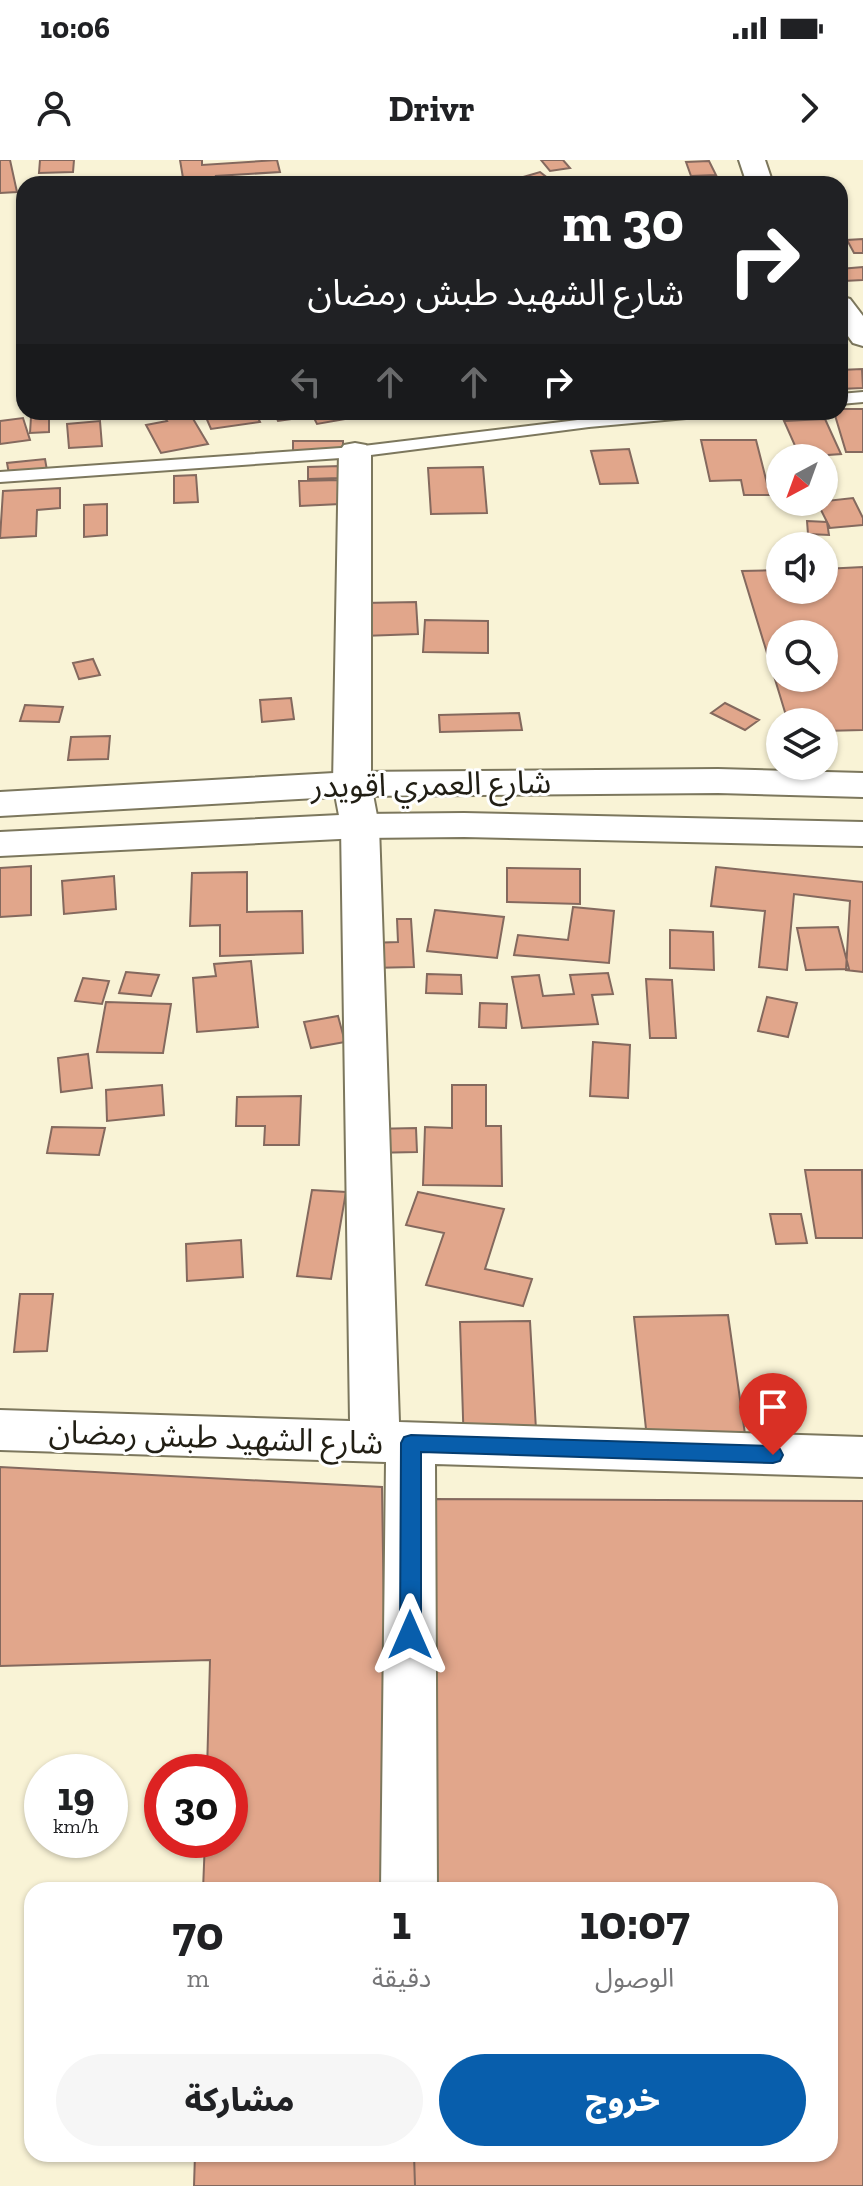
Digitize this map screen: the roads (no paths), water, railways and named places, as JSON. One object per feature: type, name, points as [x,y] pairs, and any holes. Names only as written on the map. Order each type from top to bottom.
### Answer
[{"type":"street","points":[[848,316],[863,337]]},
{"type":"street","points":[[355,452],[352,784],[360,826],[393,1443],[409,1882]]},
{"type":"street","name":"شارع العمري اقويدر","points":[[0,804],[352,784],[718,781],[863,785]]},
{"type":"street","name":"شارع العمري اقويدر","points":[[0,844],[360,826],[464,825],[863,834]]},
{"type":"street","name":"شارع الشهيد طبش رمضان","points":[[0,1430],[863,1457]]},
{"type":"lane","points":[[0,477],[355,452],[568,420]]}]
